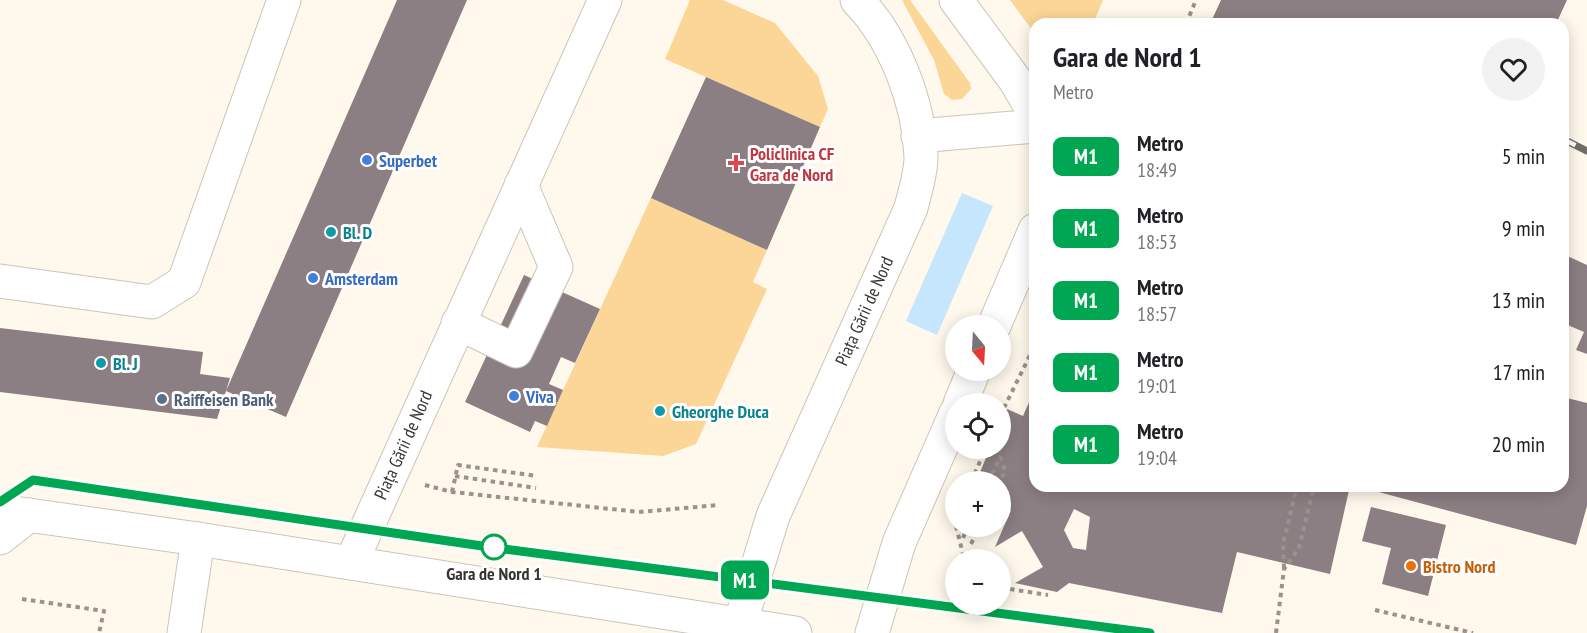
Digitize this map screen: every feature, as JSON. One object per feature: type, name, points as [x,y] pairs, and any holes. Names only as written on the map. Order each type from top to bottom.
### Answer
[{"type":"main road","points":[[0,281],[152,302],[184,282],[284,0]]},
{"type":"main road","name":"Piața Gării de Nord","points":[[351,562],[605,0]]},
{"type":"main road","name":"Piața Gării de Nord","points":[[739,629],[773,516],[910,207],[918,183],[921,159],[915,114],[885,38],[857,0]]},
{"type":"main road","points":[[956,0],[1015,80],[1029,104]]},
{"type":"main road","points":[[918,136],[1029,127]]},
{"type":"main road","points":[[458,323],[516,351],[556,267],[521,185]]},
{"type":"main road","points":[[999,315],[1029,244]]},
{"type":"main road","points":[[872,633],[898,543],[945,438]]},
{"type":"main road","points":[[0,538],[15,513],[351,562],[663,612],[739,629],[795,633]]},
{"type":"main road","points":[[184,633],[198,539]]},
{"type":"path","points":[[1188,18],[1196,0]]},
{"type":"path","points":[[1011,394],[1029,357]]},
{"type":"path","points":[[452,492],[458,465],[537,476]]},
{"type":"path","points":[[388,476],[452,492],[639,512],[719,505]]},
{"type":"path","points":[[456,476],[536,488]]},
{"type":"path","points":[[1276,633],[1284,569],[1284,544],[1296,492]]},
{"type":"path","points":[[1284,569],[1299,548],[1313,492]]},
{"type":"path","points":[[971,544],[974,537]]},
{"type":"path","points":[[1011,589],[1048,596]]},
{"type":"path","points":[[22,599],[104,611],[99,633]]},
{"type":"path","points":[[1375,610],[1473,633]]},
{"type":"shaded area","points":[[690,0],[723,0],[775,23],[818,76],[828,109],[820,127],[665,59]]},
{"type":"shaded area","points":[[902,0],[910,0],[970,83],[971,89],[962,99],[952,100],[944,94],[934,60]]},
{"type":"shaded area","points":[[1010,0],[1103,0],[1096,18],[1029,18],[1029,26]]},
{"type":"shaded area","points":[[651,198],[767,250],[753,282],[767,289],[696,444],[663,456],[537,447]]},
{"type":"water","points":[[962,193],[993,206],[937,335],[906,321]]},
{"type":"building","name":"Bl. D","points":[[397,0],[467,0],[286,417],[226,391]]},
{"type":"building","points":[[1221,0],[1567,0],[1559,18],[1213,18]]},
{"type":"building","name":"Policlinica CF Gara de Nord","points":[[706,77],[820,127],[767,250],[651,198]]},
{"type":"building","points":[[1569,257],[1587,265],[1587,354],[1576,350],[1584,332],[1569,326]]},
{"type":"building","points":[[524,275],[600,309],[575,363],[561,357],[549,384],[563,390],[547,426],[535,421],[530,432],[465,402]]},
{"type":"building","name":"Bl. J","points":[[0,328],[203,352],[200,374],[230,378],[217,419],[0,392]]},
{"type":"building","points":[[1569,398],[1587,403],[1587,506],[1576,545],[1379,492],[1569,492]]},
{"type":"building","points":[[1029,402],[1029,492],[1349,492],[1330,574],[1237,552],[1222,613],[1069,583],[1057,592],[1015,583],[1043,567],[1022,531],[995,547],[999,537],[1011,537],[1011,471],[981,471],[985,459],[1011,459],[1011,411],[1023,416]],"holes":[[[1074,509],[1090,517],[1086,550],[1073,548],[1064,530]]]},
{"type":"building","name":"Bistro Nord","points":[[1371,507],[1446,525],[1428,596],[1382,584],[1391,548],[1362,541]]},
{"type":"railway","points":[[1569,142],[1587,151]]},
{"type":"metro line","name":"M1","points":[[0,502],[33,480],[489,547],[1150,633]]},
{"type":"place","name":"Superbet","points":[[367,160]]},
{"type":"place","name":"Policlinica CF Gara de Nord","points":[[736,163]]},
{"type":"place","name":"Bl. D","points":[[331,232]]},
{"type":"place","name":"Amsterdam","points":[[313,278]]},
{"type":"place","name":"Bl. J","points":[[101,363]]},
{"type":"place","name":"Viva","points":[[514,396]]},
{"type":"place","name":"Raiffeisen Bank","points":[[162,399]]},
{"type":"place","name":"Gheorghe Duca","points":[[660,411]]},
{"type":"place","name":"Gara de Nord 1","points":[[494,547]]},
{"type":"place","name":"Bistro Nord","points":[[1411,566]]}]
